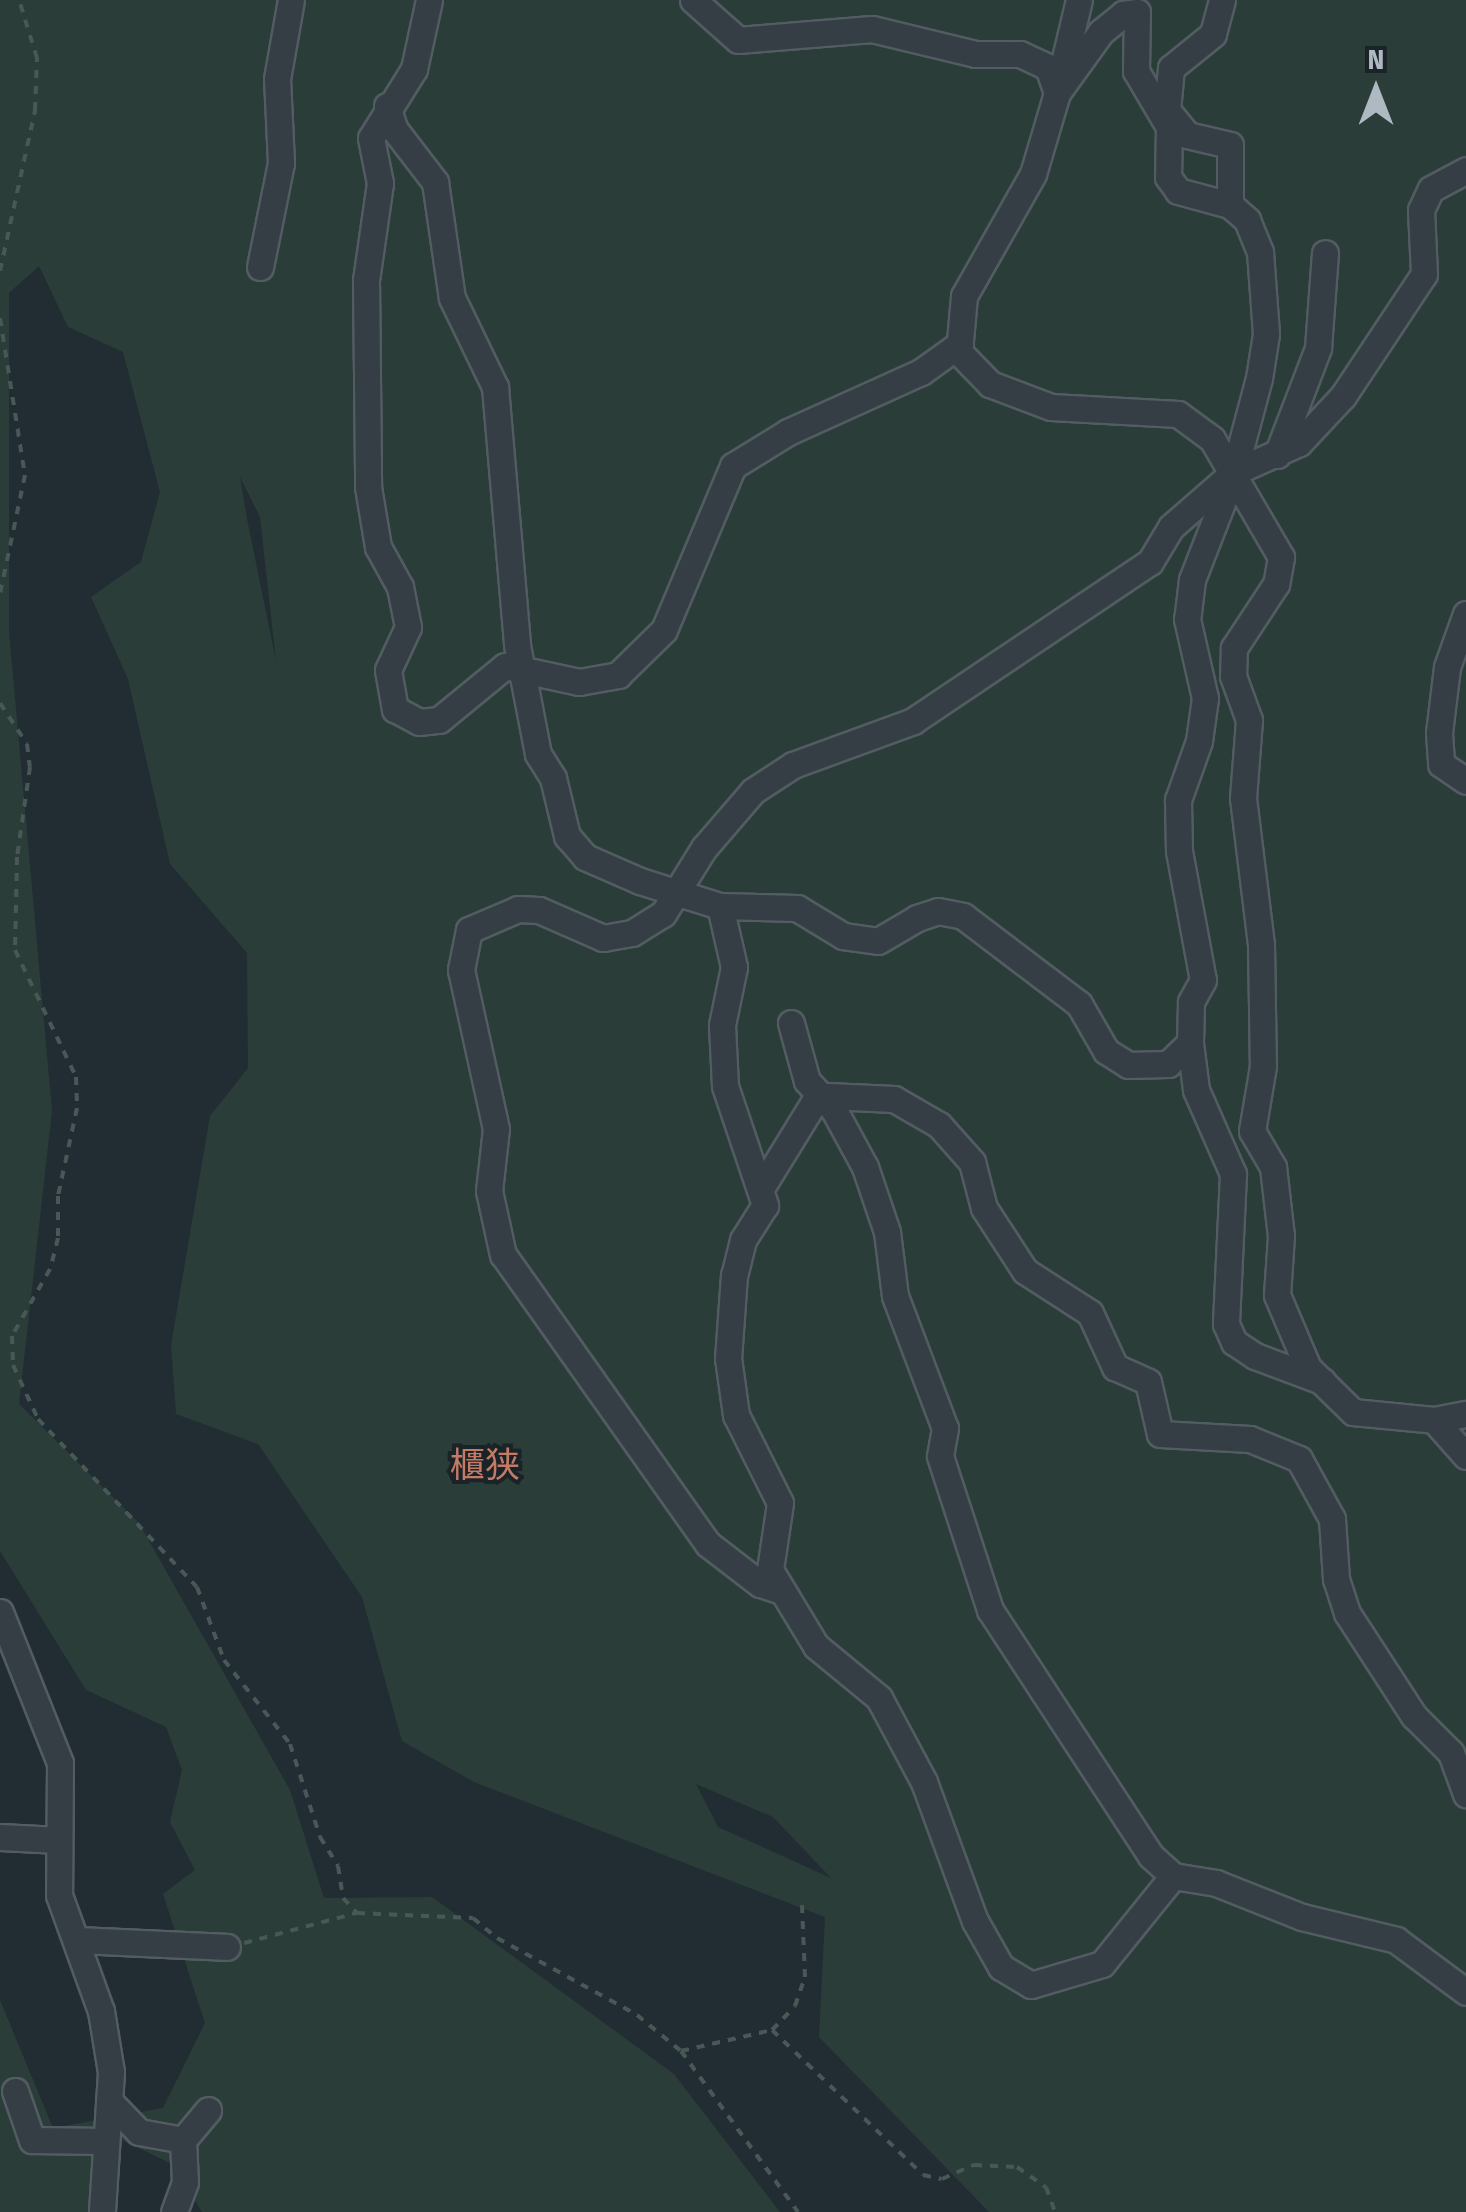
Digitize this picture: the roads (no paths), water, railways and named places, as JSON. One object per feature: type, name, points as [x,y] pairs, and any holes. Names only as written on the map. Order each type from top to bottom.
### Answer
[{"type":"street","points":[[260,267],[282,163],[277,79],[290,0]]},
{"type":"street","points":[[430,0],[414,69],[387,106],[371,138],[380,183],[366,280],[371,519],[400,587],[408,627],[388,670],[387,689],[395,709],[419,722],[439,720],[492,672],[526,669],[580,682],[618,675],[664,630],[733,466],[788,432],[921,372],[960,344]]},
{"type":"street","points":[[693,0],[738,40],[872,29],[975,54],[1020,54],[1048,67],[1057,93]]},
{"type":"street","points":[[1079,0],[1057,93],[1027,188],[964,296],[959,352],[990,384],[1051,407],[1178,414],[1212,439],[1234,472],[1254,521],[1281,556],[1276,584],[1234,648],[1233,676],[1249,720],[1243,798],[1261,944],[1263,1066],[1252,1131],[1273,1168],[1283,1320],[1322,1381],[1353,1412],[1434,1420],[1466,1414]]},
{"type":"street","points":[[1222,0],[1213,34],[1171,68],[1166,110],[1187,136],[1230,145],[1230,205]]},
{"type":"street","points":[[1057,93],[1101,32],[1122,14],[1137,12],[1136,71],[1169,127],[1168,178],[1178,191],[1230,205],[1247,220],[1260,252],[1266,334],[1234,472],[1192,580],[1187,620],[1205,698],[1178,800],[1179,851],[1203,980],[1192,1002],[1190,1043],[1196,1090],[1233,1174],[1226,1324],[1234,1342],[1255,1356],[1322,1381]]},
{"type":"street","points":[[387,106],[395,130],[435,182],[448,283],[494,387],[518,645],[526,669],[538,754],[553,778],[567,836],[585,857],[673,892],[720,906],[796,908],[843,936],[878,942],[928,914],[964,916],[1079,1004],[1106,1051],[1128,1065],[1168,1064],[1190,1043]]},
{"type":"street","points":[[782,1591],[739,1569],[697,1529],[504,1256],[491,1216],[496,1129],[461,970],[469,930],[528,909],[603,938],[632,933],[663,914],[673,892],[753,791],[792,765],[886,733],[941,703],[1150,562],[1171,527],[1234,472],[1298,443],[1343,396],[1389,334],[1424,274],[1421,210],[1431,188],[1466,170]]},
{"type":"street","points":[[1277,455],[1318,348],[1325,253]]},
{"type":"street","points":[[1466,614],[1447,667],[1439,733],[1441,764],[1466,781]]},
{"type":"street","points":[[720,906],[734,967],[722,1025],[725,1086],[763,1186],[765,1205],[743,1240],[734,1275],[728,1358],[736,1415],[780,1503],[770,1570],[816,1646],[879,1698],[924,1782],[975,1921],[1001,1966],[1031,1985],[1102,1964],[1173,1876]]},
{"type":"street","points":[[791,1024],[807,1080],[865,1168],[887,1232],[894,1296],[921,1372],[936,1394],[945,1428],[940,1456],[990,1610],[1151,1856],[1173,1876],[1216,1883],[1302,1917],[1384,1936],[1466,1992]]},
{"type":"street","points":[[763,1186],[821,1099],[848,1094],[894,1099],[939,1125],[972,1162],[984,1208],[1025,1271],[1090,1313],[1115,1366],[1148,1382],[1160,1434],[1250,1439],[1299,1459],[1332,1519],[1336,1579],[1347,1613],[1414,1716],[1451,1752],[1466,1794]]},
{"type":"street","points":[[1434,1420],[1466,1456]]},
{"type":"street","points":[[0,1612],[60,1763],[59,1895],[80,1940],[102,2011],[109,2101],[102,2212]]},
{"type":"street","points":[[0,1837],[59,1840]]},
{"type":"street","points":[[80,1940],[226,1947]]},
{"type":"street","points":[[14,2091],[32,2140],[106,2141]]},
{"type":"street","points":[[109,2101],[138,2132],[182,2140]]},
{"type":"street","points":[[174,2212],[185,2182],[182,2140],[208,2110]]},
{"type":"district","name":"櫃狭","points":[[485,1465]]}]
